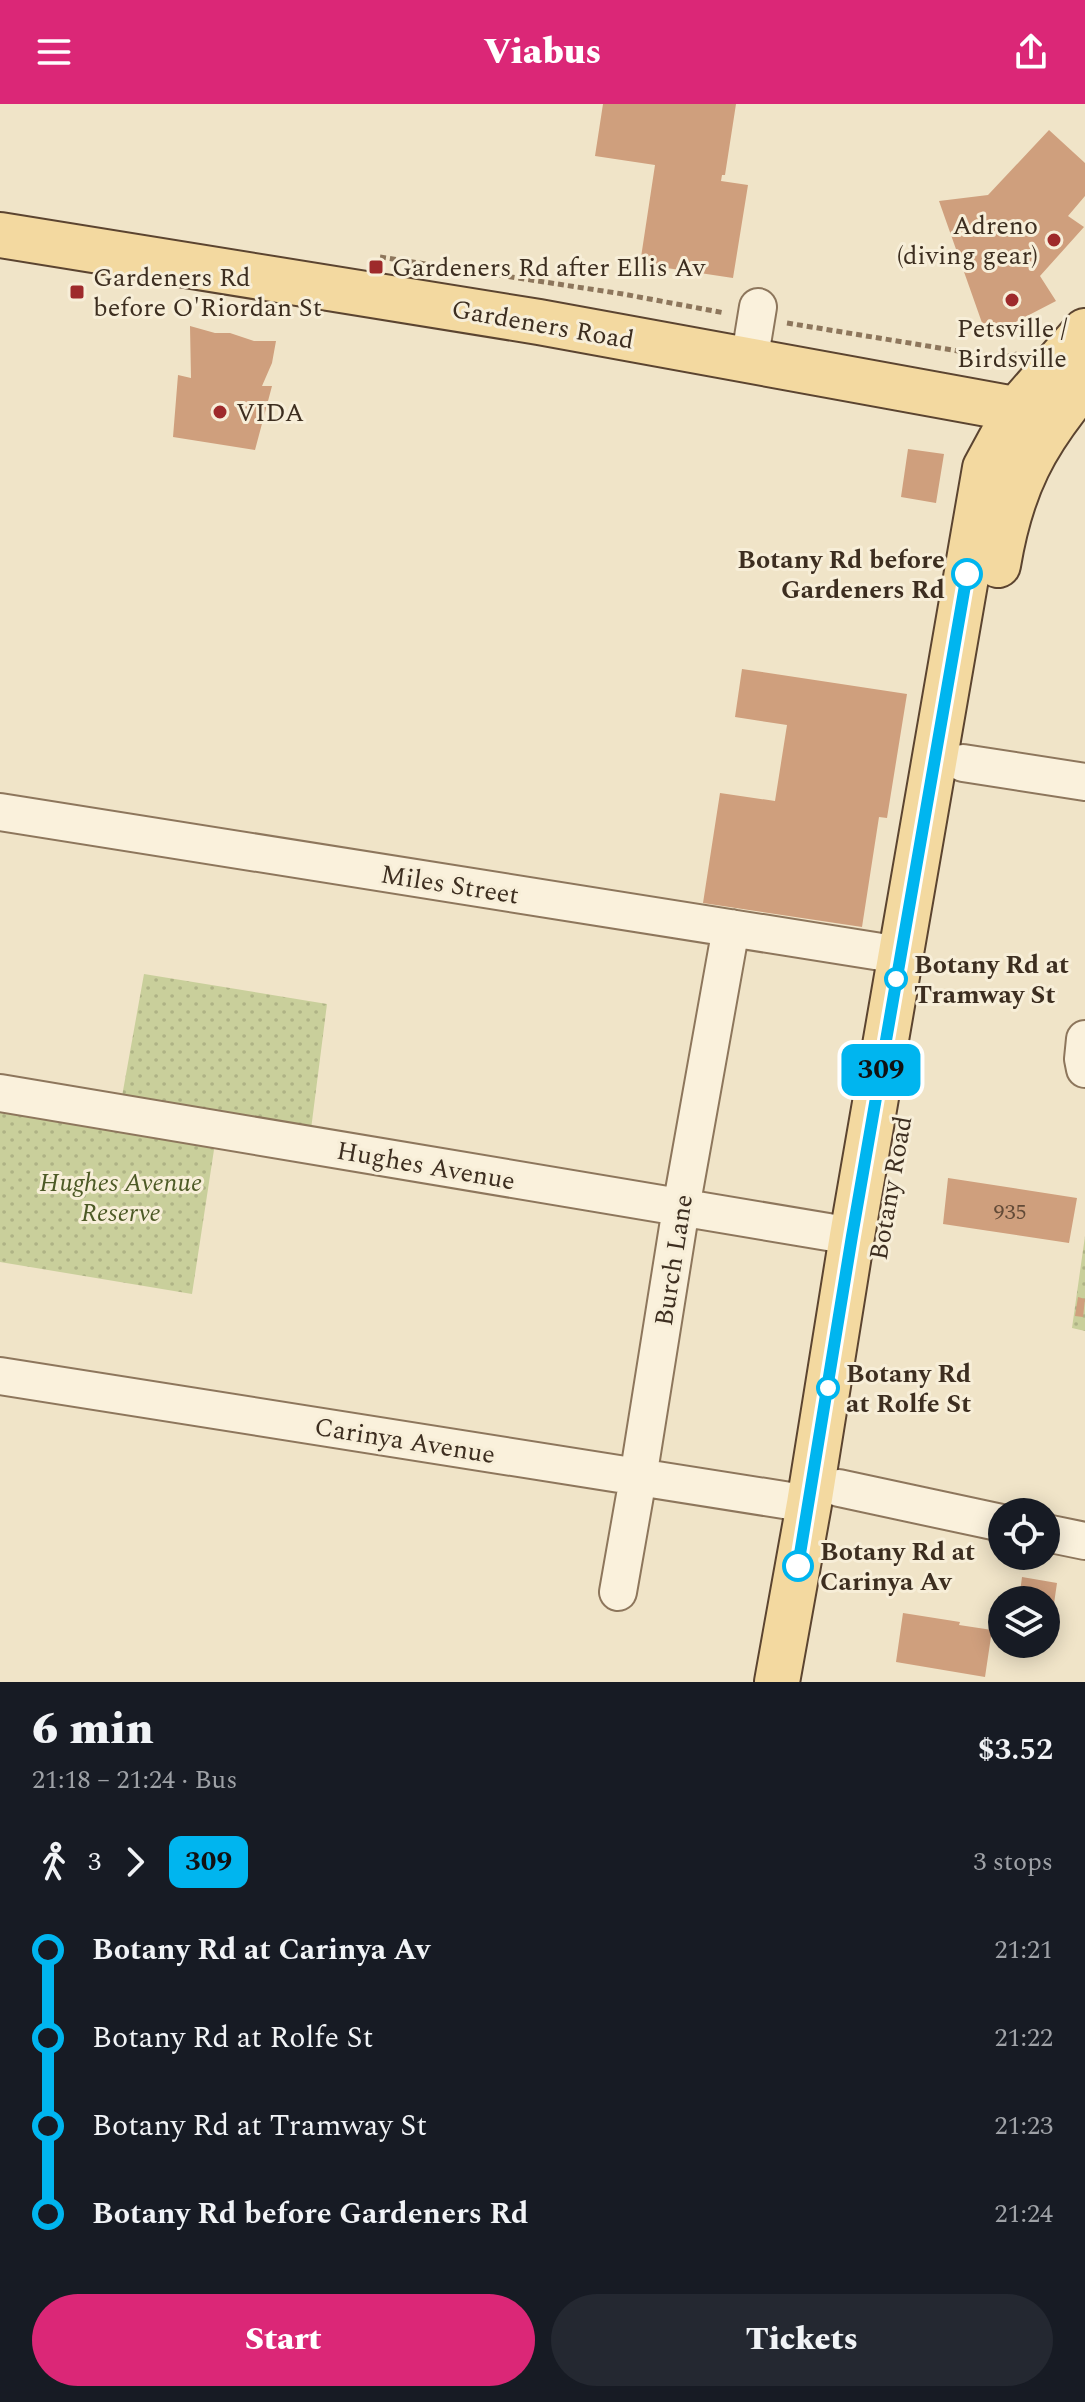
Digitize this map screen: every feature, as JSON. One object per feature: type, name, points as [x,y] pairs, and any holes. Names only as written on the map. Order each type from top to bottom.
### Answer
[{"type":"main road","name":"Gardeners Road","points":[[0,235],[539,322],[1053,416]]},
{"type":"main road","name":"Botany Road","points":[[777,1682],[824,1496],[963,763],[1001,543],[1023,473],[1053,416],[1085,331]]},
{"type":"main road","name":"Botany Road","points":[[805,1682],[852,1236],[985,468],[1053,416],[1085,383]]},
{"type":"street","points":[[749,362],[758,307]]},
{"type":"street","points":[[963,763],[1085,782]]},
{"type":"street","name":"Miles Street","points":[[0,812],[900,955]]},
{"type":"street","name":"Burch Lane","points":[[618,1592],[731,928]]},
{"type":"street","points":[[1085,1039],[1085,1069]]},
{"type":"street","name":"Hughes Avenue","points":[[0,1093],[852,1236]]},
{"type":"street","name":"Carinya Avenue","points":[[0,1376],[638,1478],[824,1496],[988,1521]]},
{"type":"street","points":[[1060,1536],[1085,1541]]},
{"type":"green space","name":"Hughes Avenue Reserve","points":[[144,974],[327,1004],[309,1145],[217,1130],[192,1294],[0,1262],[0,1093],[119,1113]]},
{"type":"green space","points":[[1085,1236],[1085,1331],[1072,1328]]},
{"type":"building","points":[[603,104],[736,104],[725,175],[722,175],[721,181],[748,185],[733,278],[640,264],[655,165],[595,156]]},
{"type":"building","points":[[1049,130],[1085,163],[1085,196],[1068,216],[1084,227],[1040,276],[1056,301],[987,337],[939,201],[988,195]]},
{"type":"building","name":"VIDA","points":[[190,326],[254,341],[276,341],[272,363],[262,386],[272,386],[255,450],[173,437],[178,375],[191,378]]},
{"type":"building","points":[[908,449],[944,454],[936,503],[901,497]]},
{"type":"building","points":[[742,669],[907,694],[887,818],[879,817],[862,927],[703,903],[720,793],[775,801],[787,725],[735,717]]},
{"type":"building","points":[[948,1178],[1077,1198],[1069,1243],[943,1224]]},
{"type":"building","points":[[1078,1297],[1085,1299],[1083,1317],[1075,1316]]},
{"type":"building","points":[[1022,1577],[1057,1583],[1057,1586],[1021,1586]]},
{"type":"building","points":[[903,1613],[988,1629],[985,1677],[896,1662]]},
{"type":"bus line","name":"309","points":[[798,1566],[967,574]]},
{"type":"place","name":"Adreno (diving gear)","points":[[1054,240]]},
{"type":"place","name":"Gardeners Rd after Ellis Av","points":[[376,267]]},
{"type":"place","name":"Gardeners Rd before O'Riordan St","points":[[77,292]]},
{"type":"place","name":"Petsville / Birdsville","points":[[1012,300]]},
{"type":"place","name":"VIDA","points":[[220,412]]},
{"type":"place","name":"Botany Rd before Gardeners Rd","points":[[967,574]]},
{"type":"place","name":"Botany Rd at Tramway St","points":[[896,979]]},
{"type":"place","name":"Botany Rd at Rolfe St","points":[[828,1388]]},
{"type":"place","name":"Botany Rd at Carinya Av","points":[[798,1566]]}]
